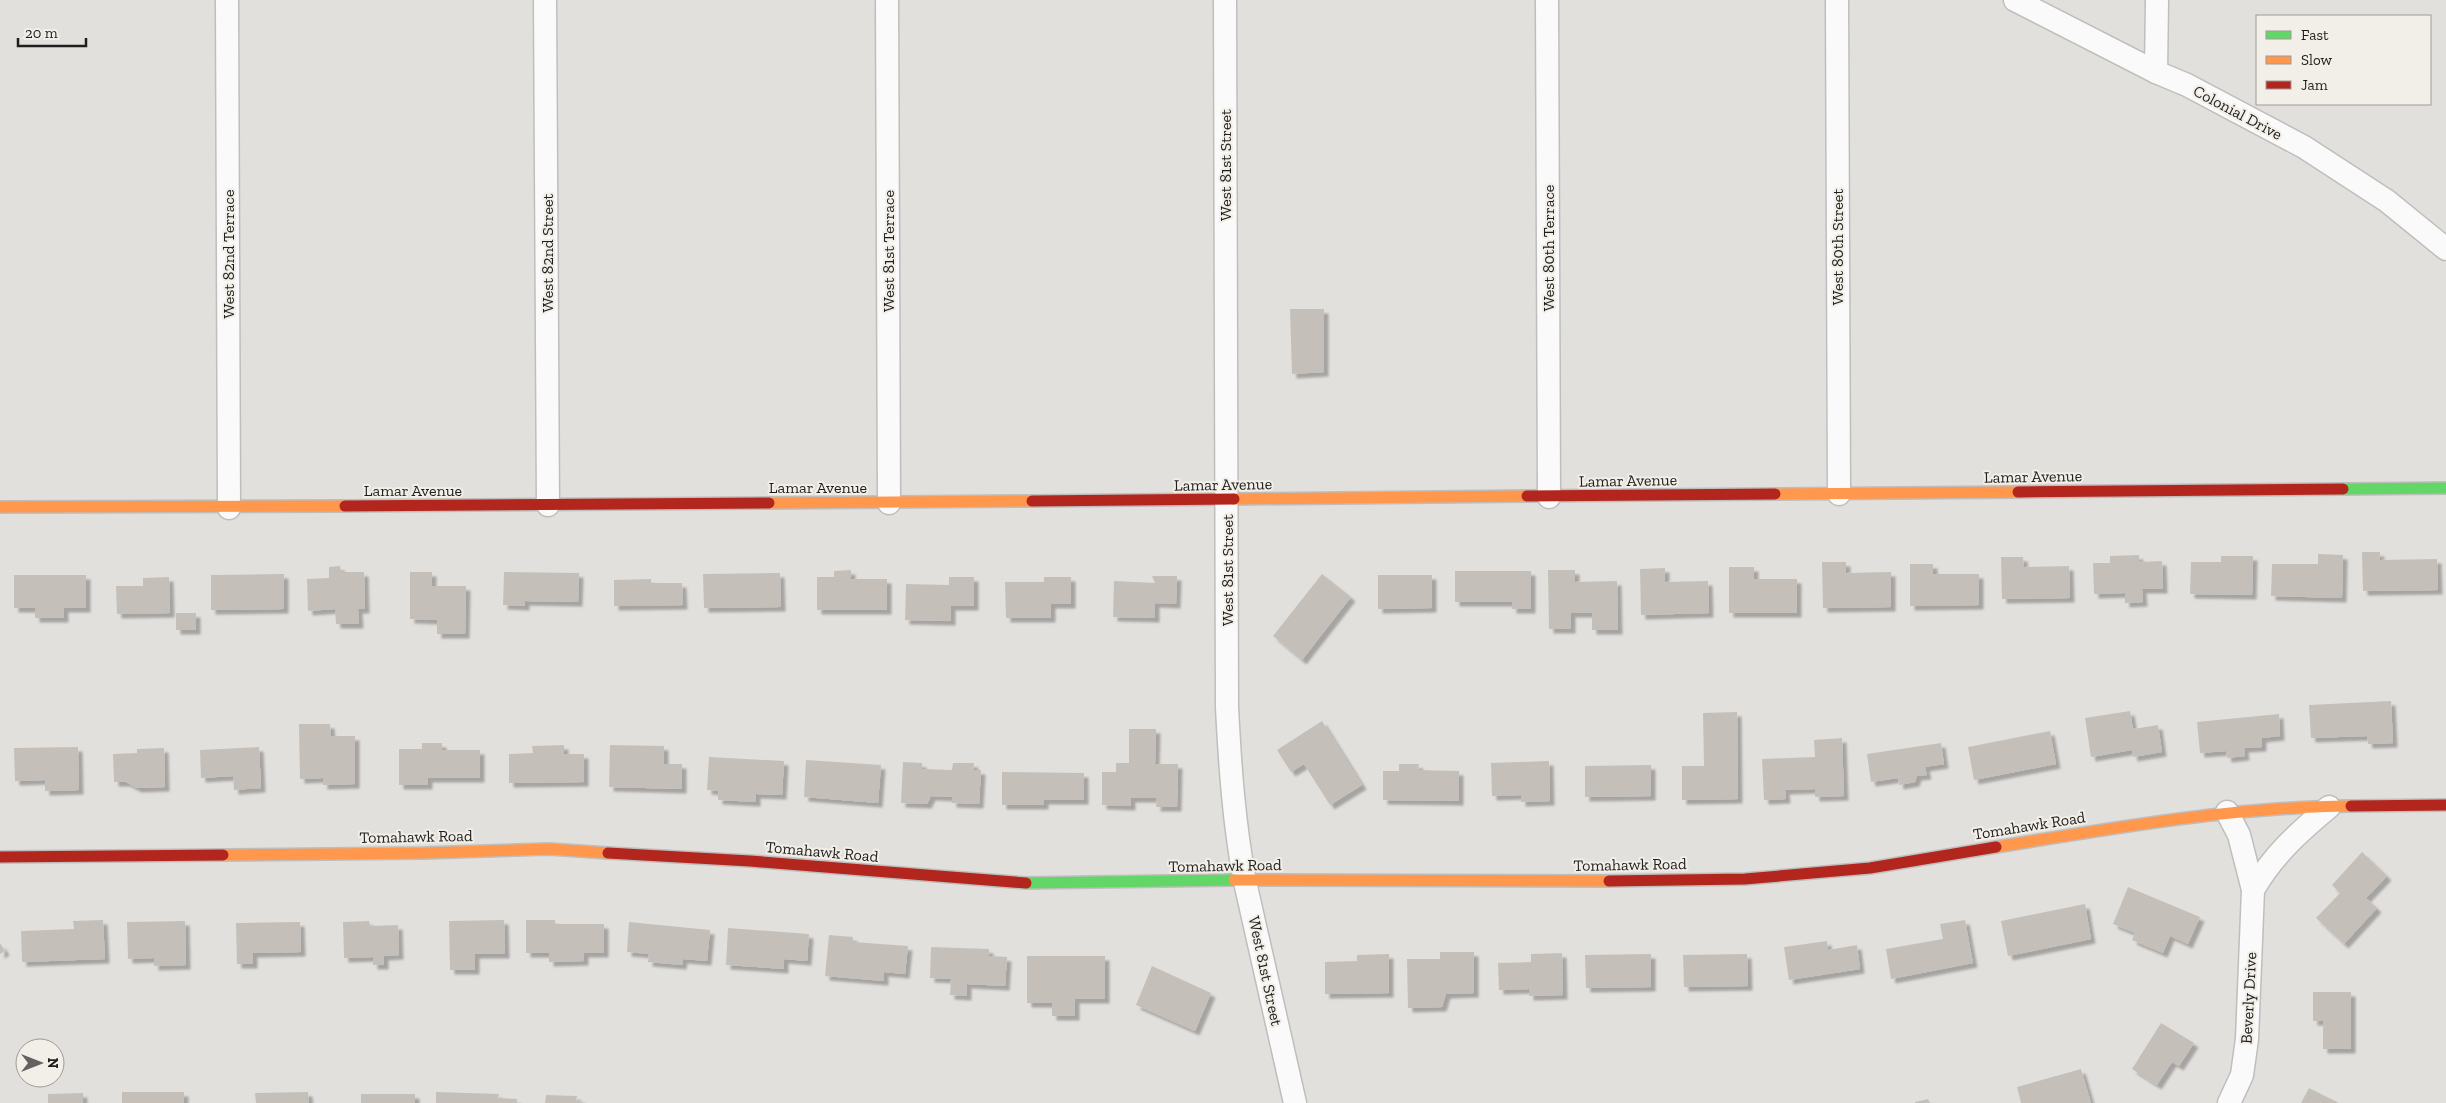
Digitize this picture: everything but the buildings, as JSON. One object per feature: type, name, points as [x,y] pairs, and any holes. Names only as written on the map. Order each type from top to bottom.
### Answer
[{"type":"street","name":"West 82nd Terrace","points":[[227,0],[229,508]]},
{"type":"street","name":"West 82nd Street","points":[[546,0],[548,506]]},
{"type":"street","name":"West 81st Terrace","points":[[888,0],[889,502]]},
{"type":"street","name":"West 81st Street","points":[[1225,0],[1227,707],[1231,776],[1239,849],[1245,882],[1295,1103]]},
{"type":"street","name":"West 80th Terrace","points":[[1546,0],[1549,497]]},
{"type":"street","name":"West 80th Street","points":[[1837,0],[1839,494]]},
{"type":"street","name":"Colonial Drive","points":[[2015,0],[2156,72],[2187,85],[2304,147],[2387,202],[2446,249]]},
{"type":"street","points":[[2156,72],[2157,0]]},
{"type":"street","name":"Lamar Avenue","points":[[0,507],[548,506],[2446,488]]},
{"type":"street","name":"Tomahawk Road","points":[[0,857],[425,853],[549,849],[750,861],[1016,883],[1245,882],[1354,879],[1529,882],[1745,879],[1870,868],[2142,823],[2227,812],[2329,806],[2446,805]]},
{"type":"street","name":"Beverly Drive","points":[[2253,890],[2281,849],[2329,806]]},
{"type":"street","name":"Beverly Drive","points":[[2227,812],[2239,835],[2253,890],[2247,1039],[2242,1075],[2229,1103]]},
{"type":"traffic: fast","points":[[2343,489],[2446,488]]},
{"type":"traffic: fast","points":[[1026,883],[1234,880]]},
{"type":"traffic: slow","points":[[1775,494],[2018,492]]},
{"type":"traffic: slow","points":[[1234,499],[1527,496]]},
{"type":"traffic: slow","points":[[769,503],[1032,501]]},
{"type":"traffic: slow","points":[[0,507],[345,506]]},
{"type":"traffic: slow","points":[[1996,847],[2217,814],[2306,807],[2351,806]]},
{"type":"traffic: slow","points":[[223,855],[425,853],[549,849],[608,853]]},
{"type":"traffic: slow","points":[[1234,880],[1609,881]]},
{"type":"traffic: jam","points":[[2018,492],[2343,489]]},
{"type":"traffic: jam","points":[[1527,496],[1775,494]]},
{"type":"traffic: jam","points":[[1032,501],[1234,499]]},
{"type":"traffic: jam","points":[[345,506],[769,503]]},
{"type":"traffic: jam","points":[[2351,806],[2446,805]]},
{"type":"traffic: jam","points":[[1609,881],[1745,879],[1870,868],[1996,847]]},
{"type":"traffic: jam","points":[[608,853],[750,861],[1026,883]]},
{"type":"traffic: jam","points":[[0,857],[223,855]]}]
